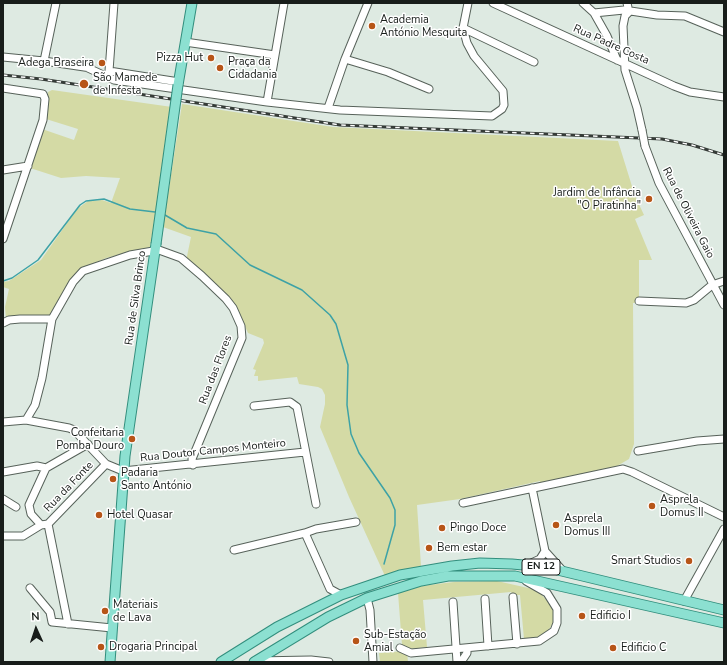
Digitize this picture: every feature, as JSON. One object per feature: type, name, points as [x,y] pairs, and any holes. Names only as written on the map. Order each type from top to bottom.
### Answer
[{"type":"main road","name":"Rua de Silva Brinco","points":[[110,662],[123,471],[156,247],[178,83],[191,8]]},
{"type":"main road","name":"EN 12","points":[[221,662],[277,628],[341,595],[354,590],[400,575],[480,563],[525,565],[563,571],[724,610]]},
{"type":"main road","name":"EN 12","points":[[367,598],[371,589],[397,580],[400,575]]},
{"type":"main road","name":"EN 12","points":[[255,662],[328,617],[367,598],[421,581],[448,576],[515,576],[724,623]]},
{"type":"main road","points":[[354,590],[362,593],[367,598]]},
{"type":"main road","points":[[673,612],[680,606],[682,601]]},
{"type":"main road","points":[[682,601],[683,609],[691,616]]},
{"type":"street","points":[[44,61],[56,3]]},
{"type":"street","points":[[109,71],[114,3]]},
{"type":"street","points":[[267,102],[284,3]]},
{"type":"street","points":[[328,108],[345,59],[368,3]]},
{"type":"street","points":[[88,68],[114,80],[267,102],[328,108],[492,116],[502,109],[504,105],[503,91],[474,56],[466,43],[463,28],[468,3]]},
{"type":"street","name":"Rua Padre Costa","points":[[493,3],[690,92],[724,97]]},
{"type":"street","points":[[583,3],[594,13],[607,36],[617,60]]},
{"type":"street","points":[[627,3],[628,12]]},
{"type":"street","points":[[594,13],[624,10],[628,12],[657,15],[685,16],[724,32]]},
{"type":"street","name":"Rua de Oliveira Gaio","points":[[628,12],[625,16],[623,26],[624,63],[645,146],[659,183],[724,305]]},
{"type":"street","points":[[463,28],[534,62]]},
{"type":"street","points":[[185,42],[275,55]]},
{"type":"street","points":[[3,58],[44,61],[178,83]]},
{"type":"street","points":[[345,59],[388,72],[429,90]]},
{"type":"street","points":[[629,82],[639,70]]},
{"type":"street","points":[[109,71],[120,80]]},
{"type":"street","points":[[3,88],[43,94],[45,99],[43,120],[3,239]]},
{"type":"street","points":[[3,170],[28,166]]},
{"type":"street","points":[[26,420],[35,405],[42,378],[52,319],[73,282],[83,271],[156,247]]},
{"type":"street","name":"Rua das Flores","points":[[156,247],[181,258],[193,268],[226,299],[233,308],[241,326],[242,338],[192,460],[193,465]]},
{"type":"street","points":[[639,301],[686,303],[694,300],[712,285],[724,281]]},
{"type":"street","points":[[3,323],[9,320],[20,319],[52,319]]},
{"type":"street","points":[[254,406],[290,402],[298,407],[305,452],[316,504]]},
{"type":"street","points":[[3,422],[26,420],[68,428],[88,444],[106,464],[123,471]]},
{"type":"street","points":[[638,451],[697,441],[724,439]]},
{"type":"street","points":[[68,624],[44,524],[31,514],[29,505],[46,468],[88,444]]},
{"type":"street","name":"Rua Doutor Campos Monteiro","points":[[123,471],[193,465],[305,452]]},
{"type":"street","name":"Rua da Fonte","points":[[3,536],[23,536],[44,524],[106,464]]},
{"type":"street","points":[[3,472],[37,466],[46,468]]},
{"type":"street","points":[[462,503],[628,470],[724,517]]},
{"type":"street","points":[[532,488],[545,551],[563,571]]},
{"type":"street","points":[[3,500],[16,507]]},
{"type":"street","points":[[234,550],[316,529],[356,522]]},
{"type":"street","points":[[682,601],[724,529]]},
{"type":"street","points":[[305,533],[330,589],[328,602]]},
{"type":"street","points":[[525,565],[540,559],[545,551]]},
{"type":"street","points":[[400,648],[411,653],[455,649],[466,652],[479,647],[540,641],[546,638],[554,631],[558,616],[553,601],[547,593],[515,576]]},
{"type":"street","points":[[30,588],[50,612],[52,622],[112,628]]},
{"type":"street","points":[[330,589],[341,595]]},
{"type":"street","points":[[513,597],[517,644]]},
{"type":"street","points":[[367,598],[373,662]]},
{"type":"street","points":[[485,599],[488,646]]},
{"type":"street","points":[[453,602],[457,662]]},
{"type":"street","points":[[461,662],[466,652]]},
{"type":"street","points":[[255,662],[311,660],[329,662]]},
{"type":"green space","points":[[52,90],[172,107],[150,247],[106,258],[81,269],[51,317],[6,319],[5,307],[9,289],[3,287],[3,282],[9,281],[41,260],[77,209],[88,201],[102,200],[111,203],[120,178],[86,176],[61,178],[30,168],[42,129],[74,140],[78,129],[46,119],[48,92]]},
{"type":"green space","points":[[182,104],[333,127],[618,141],[635,196],[644,215],[635,219],[652,260],[639,260],[639,303],[633,303],[634,444],[629,459],[612,469],[540,484],[540,481],[460,499],[417,505],[421,566],[385,576],[349,497],[320,427],[325,404],[325,395],[322,389],[299,384],[297,377],[258,381],[258,376],[254,376],[256,370],[253,369],[264,343],[263,339],[248,333],[236,306],[186,261],[191,237],[163,227]]},
{"type":"green space","points":[[497,581],[537,590],[554,608],[554,621],[548,631],[539,637],[524,639],[520,595],[512,595],[511,592],[423,600],[427,647],[409,649],[402,645],[398,593],[421,586],[454,582]]},
{"type":"green space","points":[[407,652],[408,662],[380,662],[379,653]]},
{"type":"waterway","points":[[3,281],[12,278],[38,260],[80,205],[86,201],[104,199],[130,209],[155,212]]},
{"type":"waterway","points":[[165,215],[187,228],[216,234],[250,265],[302,290],[330,315],[336,324],[348,365],[347,405],[351,434],[359,453],[390,498],[395,510],[395,525],[384,564]]},
{"type":"railway","points":[[3,75],[41,79],[340,125],[662,139],[692,145],[724,155]]},
{"type":"place","name":"Academia António Mesquita","points":[[372,26]]},
{"type":"place","name":"Pizza Hut","points":[[211,58]]},
{"type":"place","name":"Adega Braseira","points":[[102,63]]},
{"type":"place","name":"Praça da Cidadania","points":[[220,68]]},
{"type":"place","name":"São Mamede de Infesta","points":[[84,84]]},
{"type":"place","name":"Jardim de Infância \"O Piratinha\"","points":[[649,199]]},
{"type":"place","name":"Confeitaria Pomba Douro","points":[[132,439]]},
{"type":"place","name":"Padaria Santo António","points":[[113,479]]},
{"type":"place","name":"Asprela Domus II","points":[[652,506]]},
{"type":"place","name":"Hotel Quasar","points":[[99,515]]},
{"type":"place","name":"Asprela Domus III","points":[[556,525]]},
{"type":"place","name":"Pingo Doce","points":[[442,528]]},
{"type":"place","name":"Bem estar","points":[[429,548]]},
{"type":"place","name":"Smart Studios","points":[[689,561]]},
{"type":"place","name":"Materiais de Lava","points":[[105,611]]},
{"type":"place","name":"Edificio I","points":[[582,616]]},
{"type":"place","name":"Sub-Estação Amial","points":[[356,641]]},
{"type":"place","name":"Drogaria Principal","points":[[101,647]]},
{"type":"place","name":"Edificio C","points":[[613,648]]}]
